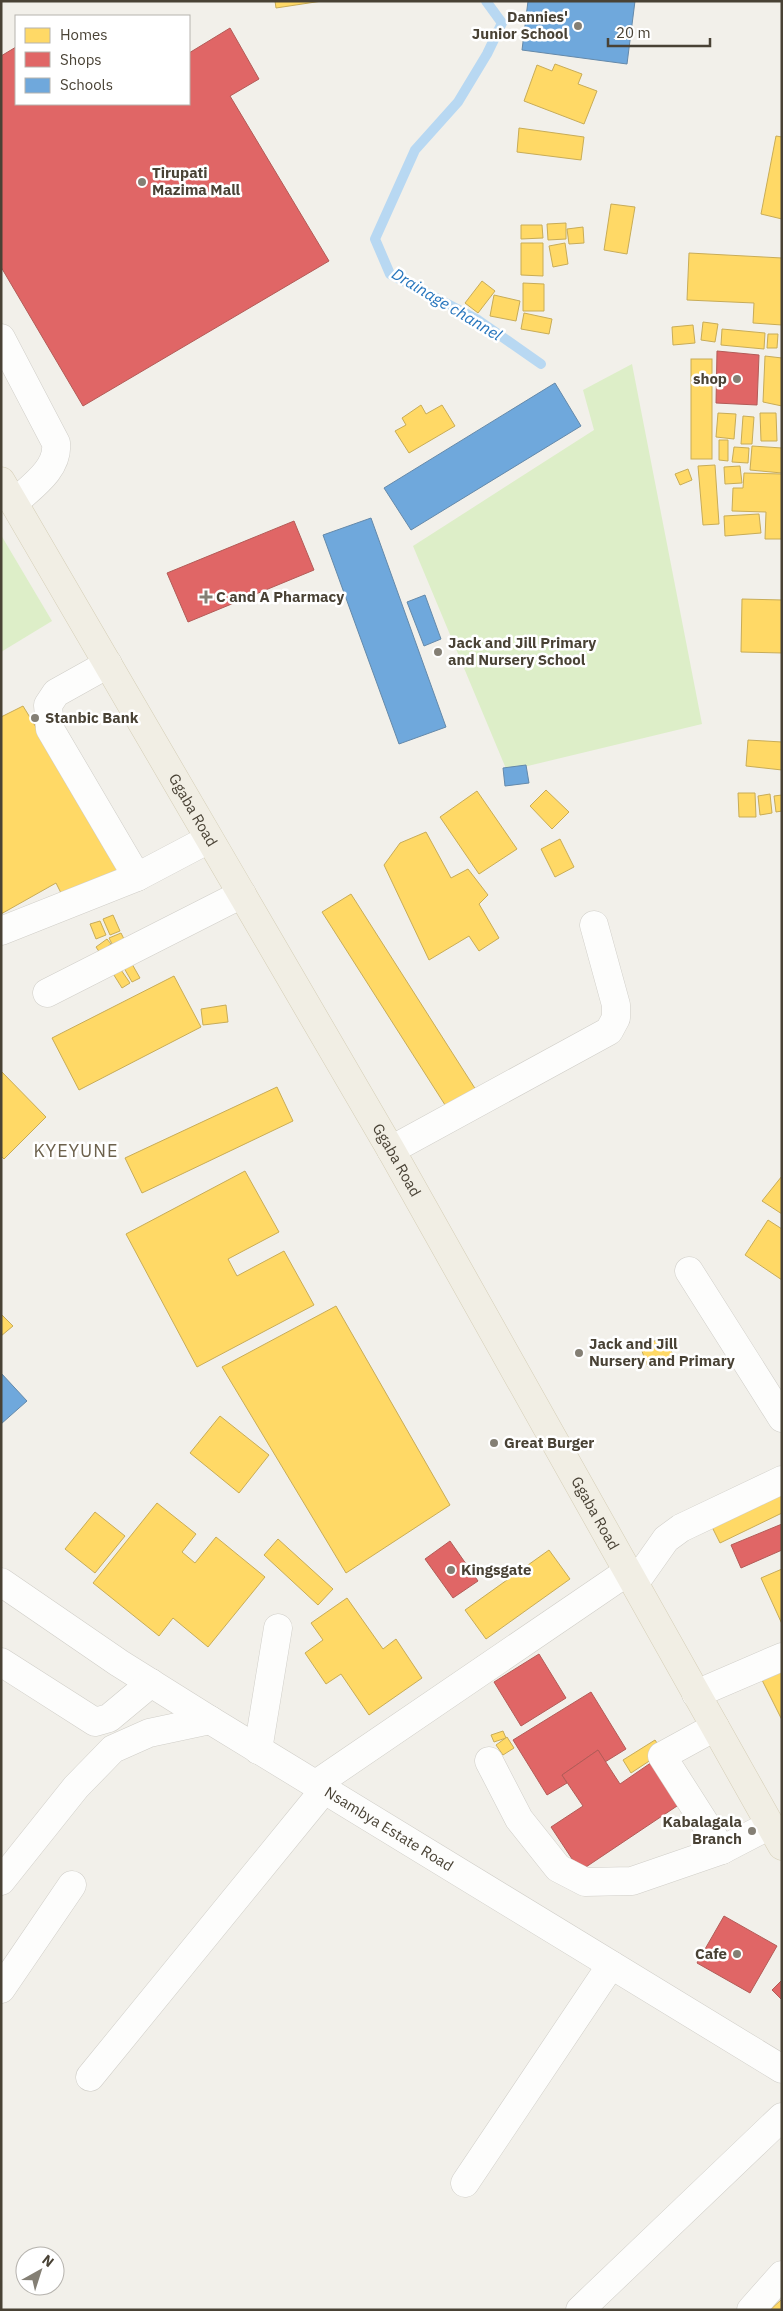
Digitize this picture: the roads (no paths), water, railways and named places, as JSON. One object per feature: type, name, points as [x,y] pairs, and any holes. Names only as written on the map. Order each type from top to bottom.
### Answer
[{"type":"main road","name":"Ggaba Road","points":[[8,492],[391,1150],[776,1836]]},
{"type":"street","points":[[1,338],[11,380],[56,443],[57,451],[45,474],[8,492]]},
{"type":"street","points":[[108,664],[56,692],[48,705],[50,729],[137,877]]},
{"type":"street","points":[[1,931],[137,877],[209,839]]},
{"type":"street","points":[[48,992],[242,894]]},
{"type":"street","points":[[391,1150],[609,1031],[616,1018],[616,1005],[594,925]]},
{"type":"street","points":[[689,1271],[782,1418]]},
{"type":"street","points":[[90,2077],[320,1787],[631,1578],[666,1539],[681,1528],[782,1480]]},
{"type":"street","name":"Nsambya Estate Road","points":[[1,1582],[151,1683],[258,1750],[782,2069]]},
{"type":"street","points":[[258,1750],[278,1628]]},
{"type":"street","points":[[696,1694],[782,1657]]},
{"type":"street","points":[[1,1662],[95,1722],[109,1718],[151,1683]]},
{"type":"street","points":[[1,1881],[76,1787],[112,1749],[149,1733],[210,1720]]},
{"type":"street","points":[[715,1727],[662,1756],[722,1850]]},
{"type":"street","points":[[489,1762],[519,1819],[558,1868],[585,1882],[632,1881],[722,1850],[776,1836]]},
{"type":"street","points":[[1,1989],[72,1885]]},
{"type":"street","points":[[465,2182],[612,1965]]},
{"type":"street","points":[[580,2310],[782,2116]]},
{"type":"street","points":[[751,2310],[782,2275]]},
{"type":"waterway","name":"Drainage channel","points":[[486,1],[502,23],[487,54],[458,102],[415,150],[375,239],[390,274],[478,320],[541,364]]},
{"type":"place","name":"Dannies' Junior School","points":[[578,26]]},
{"type":"place","name":"Tirupati Mazima Mall","points":[[142,182]]},
{"type":"place","name":"shop","points":[[737,379]]},
{"type":"place","name":"C and A Pharmacy","points":[[206,597]]},
{"type":"place","name":"Jack and Jill Primary and Nursery School","points":[[438,652]]},
{"type":"place","name":"Stanbic Bank","points":[[35,718]]},
{"type":"place","name":"Jack and Jill Nursery and Primary","points":[[579,1353]]},
{"type":"place","name":"Great Burger","points":[[494,1443]]},
{"type":"place","name":"Kingsgate","points":[[451,1570]]},
{"type":"place","name":"Kabalagala Branch","points":[[752,1831]]},
{"type":"place","name":"Cafe","points":[[737,1954]]},
{"type":"district","name":"KYEYUNE","points":[[76,1151]]}]
